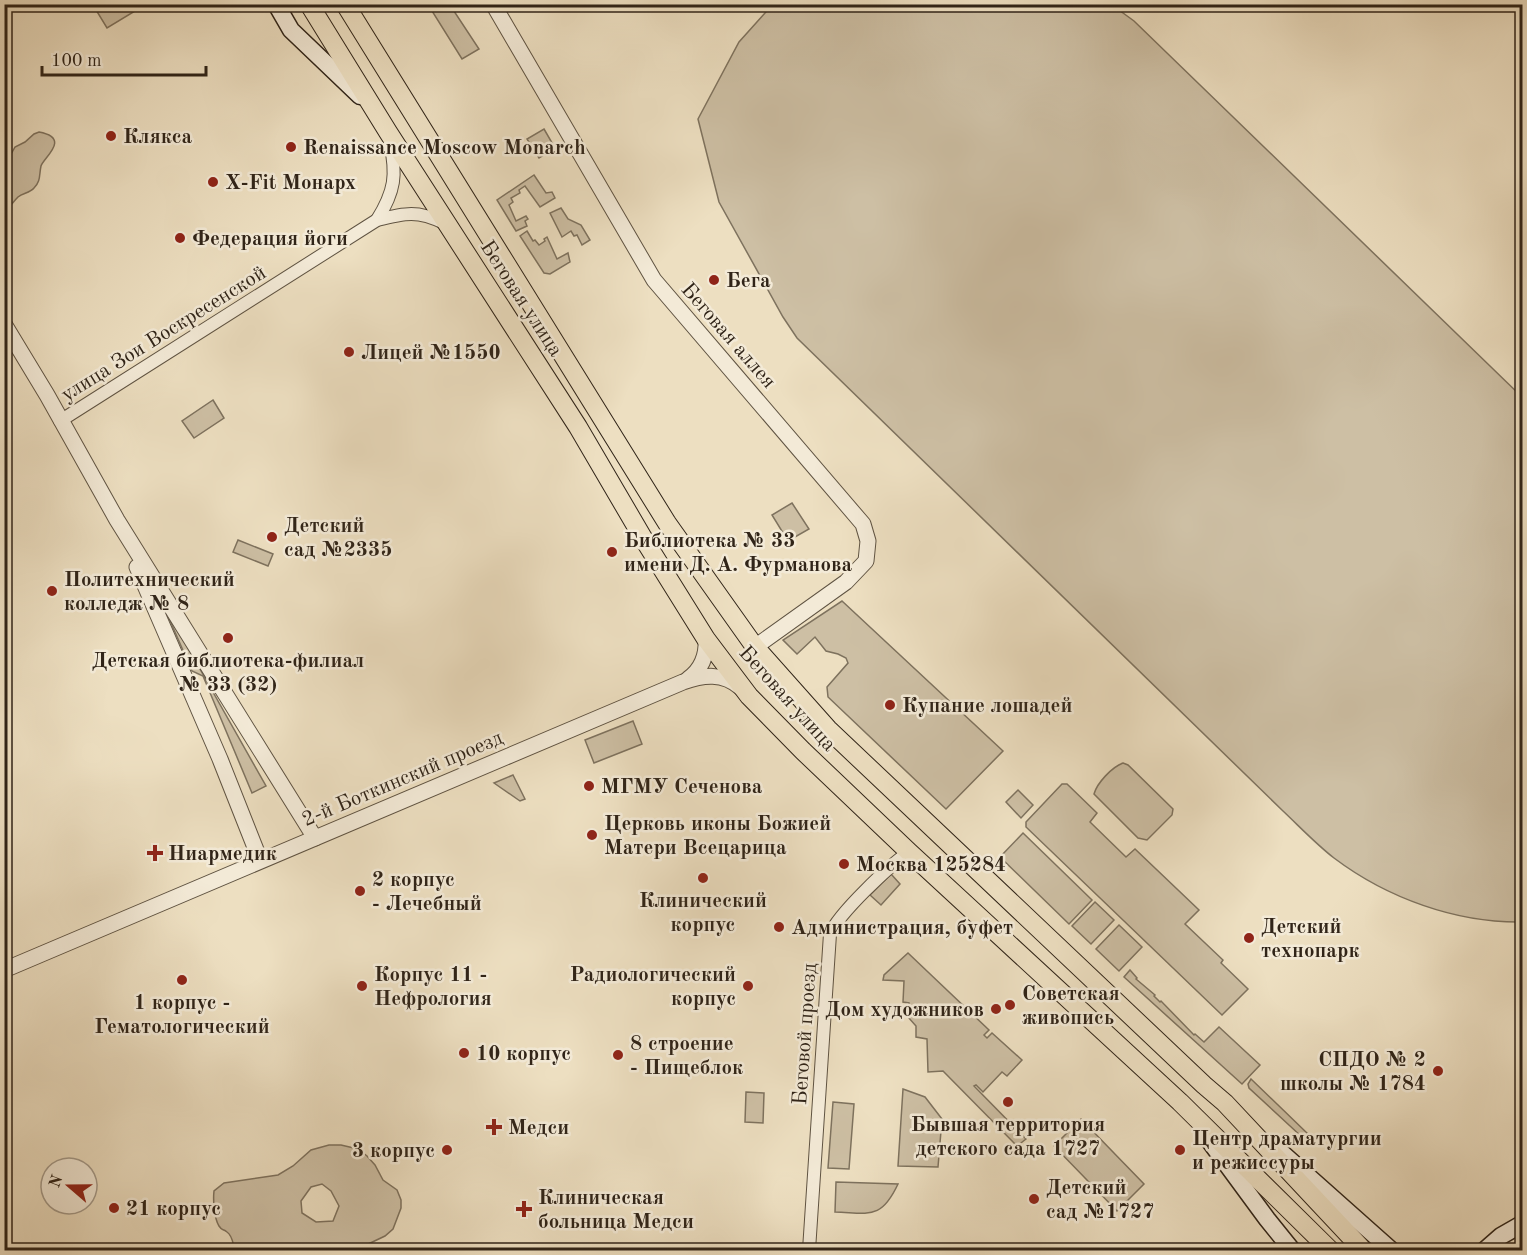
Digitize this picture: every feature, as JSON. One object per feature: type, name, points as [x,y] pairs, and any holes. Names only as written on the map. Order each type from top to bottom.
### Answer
[{"type":"main road","points":[[276,4],[291,30],[375,110]]},
{"type":"main road","name":"Беговая улица","points":[[309,4],[388,132],[578,427],[706,639],[749,696],[909,852],[1180,1102],[1330,1251]]},
{"type":"main road","name":"Беговая улица","points":[[347,7],[668,523],[755,647],[828,729],[1204,1086],[1226,1103],[1363,1251]]},
{"type":"main road","points":[[1180,1102],[1292,1251]]},
{"type":"main road","points":[[1226,1103],[1391,1251]]},
{"type":"main road","points":[[1485,1251],[1516,1227]]},
{"type":"street","name":"Беговая аллея","points":[[493,4],[654,280],[863,524],[868,541],[866,561],[846,582],[755,647]]},
{"type":"street","points":[[377,220],[388,200],[394,180],[395,165],[388,132]]},
{"type":"street","name":"улица Зои Воскресенской","points":[[60,421],[377,220],[409,212],[432,217],[448,225]]},
{"type":"street","points":[[4,324],[117,520],[315,838]]},
{"type":"street","points":[[117,520],[220,759],[260,860]]},
{"type":"street","name":"2-й Боткинский проезд","points":[[683,682],[699,669],[707,649],[706,639]]},
{"type":"street","name":"2-й Боткинский проезд","points":[[4,970],[683,682],[698,677],[720,677],[737,685],[749,696]]},
{"type":"street","name":"Беговой проезд","points":[[809,1251],[830,934],[841,917],[891,865],[909,852]]},
{"type":"street","points":[[1516,1227],[1522,1216]]},
{"type":"street","points":[[1515,1251],[1522,1242]]},
{"type":"shaded area","points":[[773,4],[1112,5],[1134,21],[1522,397],[1522,922],[1472,918],[1423,905],[1376,885],[1334,858],[797,338],[719,202],[698,119],[739,42]]},
{"type":"shaded area","points":[[93,5],[145,5],[107,28]]},
{"type":"shaded area","points":[[440,5],[450,5],[479,49],[462,59],[432,11]]},
{"type":"shaded area","points":[[544,129],[555,148],[539,158],[527,139]]},
{"type":"shaded area","points":[[39,132],[54,139],[53,148],[41,166],[36,185],[31,191],[18,197],[5,210],[5,158],[10,156],[15,147]]},
{"type":"shaded area","points":[[534,175],[546,193],[552,192],[555,198],[540,207],[525,186],[519,190],[520,193],[511,198],[513,202],[509,205],[516,221],[526,216],[528,219],[525,221],[527,226],[516,231],[497,200]]},
{"type":"shaded area","points":[[561,208],[568,219],[581,225],[590,240],[582,245],[577,235],[574,236],[571,231],[562,237],[550,213]]},
{"type":"shaded area","points":[[527,231],[533,241],[535,240],[539,245],[547,237],[557,259],[568,253],[570,262],[550,274],[544,273],[520,236]]},
{"type":"shaded area","points":[[213,400],[224,418],[194,438],[182,421]]},
{"type":"shaded area","points":[[792,503],[809,529],[788,541],[772,515]]},
{"type":"shaded area","points":[[238,540],[273,554],[268,566],[233,552]]},
{"type":"shaded area","points":[[161,600],[266,786],[252,793],[203,676],[192,671]]},
{"type":"shaded area","points":[[842,601],[1003,751],[946,809],[828,697],[827,687],[848,663],[846,658],[826,651],[815,637],[797,654],[783,640]]},
{"type":"shaded area","points":[[633,721],[642,744],[594,763],[585,740]]},
{"type":"shaded area","points":[[1123,763],[1128,765],[1173,809],[1172,815],[1147,840],[1138,838],[1094,794],[1106,776]]},
{"type":"shaded area","points":[[513,775],[525,799],[520,801],[494,783]]},
{"type":"shaded area","points":[[1062,784],[1067,784],[1097,813],[1090,822],[1126,857],[1135,849],[1199,910],[1185,924],[1223,960],[1221,963],[1248,989],[1222,1015],[1026,827],[1026,822]]},
{"type":"shaded area","points":[[1018,790],[1033,805],[1021,818],[1006,802]]},
{"type":"shaded area","points":[[1023,833],[1092,900],[1069,924],[1000,857]]},
{"type":"shaded area","points":[[891,874],[900,884],[881,905],[870,895]]},
{"type":"shaded area","points":[[1095,902],[1114,920],[1091,944],[1072,926]]},
{"type":"shaded area","points":[[1119,925],[1142,947],[1119,971],[1096,949]]},
{"type":"shaded area","points":[[908,953],[989,1030],[984,1035],[987,1038],[992,1033],[1022,1060],[1007,1076],[1002,1072],[983,1092],[976,1085],[974,1086],[1026,1139],[1017,1146],[943,1071],[928,1072],[927,1039],[916,1037],[916,1026],[908,1017],[909,1003],[903,1002],[904,981],[883,980],[884,975]]},
{"type":"shaded area","points":[[1130,970],[1136,979],[1194,1035],[1204,1042],[1219,1027],[1260,1065],[1242,1084],[1124,977]]},
{"type":"shaded area","points":[[1251,1079],[1307,1133],[1303,1138],[1249,1088],[1248,1084]]},
{"type":"shaded area","points":[[903,1089],[925,1097],[942,1119],[938,1167],[898,1166]]},
{"type":"shaded area","points":[[746,1092],[764,1093],[763,1123],[745,1122]]},
{"type":"shaded area","points":[[833,1102],[854,1104],[849,1169],[828,1168]]},
{"type":"shaded area","points":[[1081,1119],[1144,1184],[1117,1211],[1054,1146]]},
{"type":"shaded area","points":[[329,1145],[341,1145],[358,1149],[367,1156],[383,1180],[397,1190],[401,1200],[401,1208],[393,1229],[385,1236],[364,1246],[347,1250],[235,1250],[231,1236],[217,1223],[214,1191],[224,1183],[278,1175],[293,1166],[311,1150]],"holes":[[[322,1184],[331,1191],[339,1206],[333,1221],[316,1222],[302,1213],[301,1201],[311,1187]]]},
{"type":"shaded area","points":[[836,1182],[898,1184],[892,1196],[880,1209],[857,1213],[835,1212]]},
{"type":"place","name":"Клякса","points":[[111,136]]},
{"type":"place","name":"Renaissance Moscow Monarch","points":[[291,147]]},
{"type":"place","name":"X-Fit Монарх","points":[[213,182]]},
{"type":"place","name":"Федерация йоги","points":[[180,238]]},
{"type":"place","name":"Бега","points":[[714,280]]},
{"type":"place","name":"Лицей №1550","points":[[349,352]]},
{"type":"place","name":"Детский сад №2335","points":[[272,537]]},
{"type":"place","name":"Библиотека № 33 имени Д. А. Фурманова","points":[[612,552]]},
{"type":"place","name":"Политехнический колледж № 8","points":[[52,591]]},
{"type":"place","name":"Детская библиотека-филиал № 33 (32)","points":[[228,638]]},
{"type":"place","name":"Купание лошадей","points":[[890,705]]},
{"type":"place","name":"МГМУ Сеченова","points":[[589,786]]},
{"type":"place","name":"Церковь иконы Божией Матери Всецарица","points":[[592,835]]},
{"type":"place","name":"Ниармедик","points":[[155,853]]},
{"type":"place","name":"Москва 125284","points":[[844,864]]},
{"type":"place","name":"Клинический корпус","points":[[703,878]]},
{"type":"place","name":"2 корпус - Лечебный","points":[[360,891]]},
{"type":"place","name":"Администрация, буфет","points":[[779,927]]},
{"type":"place","name":"Детский технопарк","points":[[1249,938]]},
{"type":"place","name":"1 корпус - Гематологический","points":[[182,980]]},
{"type":"place","name":"Корпус 11 - Нефрология","points":[[362,986]]},
{"type":"place","name":"Радиологический корпус","points":[[748,986]]},
{"type":"place","name":"Советская живопись","points":[[1010,1005]]},
{"type":"place","name":"Дом художников","points":[[996,1009]]},
{"type":"place","name":"10 корпус","points":[[464,1053]]},
{"type":"place","name":"8 строение - Пищеблок","points":[[618,1055]]},
{"type":"place","name":"СПДО № 2 школы № 1784","points":[[1438,1071]]},
{"type":"place","name":"Бывшая территория детского сада 1727","points":[[1008,1102]]},
{"type":"place","name":"Медси","points":[[494,1127]]},
{"type":"place","name":"3 корпус","points":[[447,1150]]},
{"type":"place","name":"Центр драматургии и режиссуры","points":[[1180,1150]]},
{"type":"place","name":"Детский сад №1727","points":[[1034,1199]]},
{"type":"place","name":"21 корпус","points":[[114,1208]]},
{"type":"place","name":"Клиническая больница Медси","points":[[524,1209]]}]
